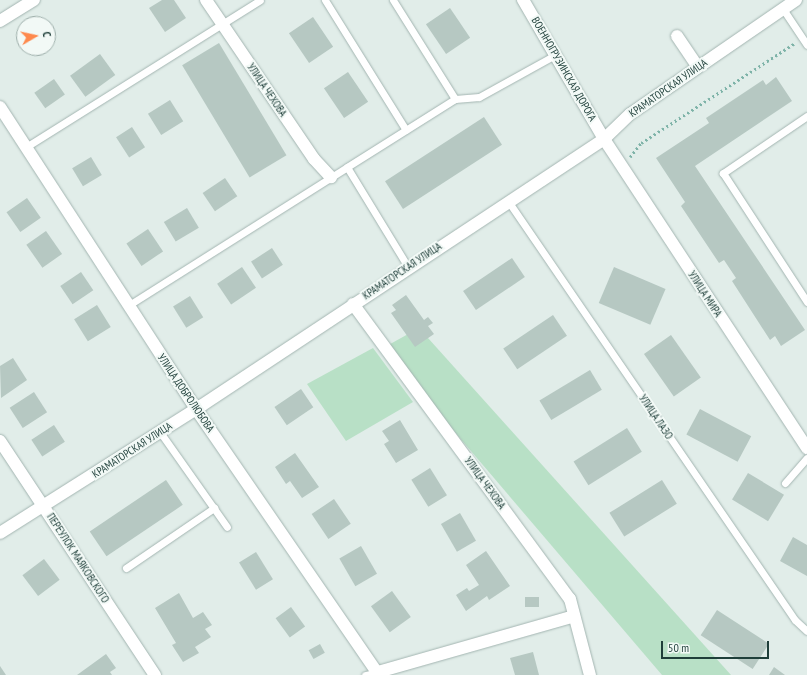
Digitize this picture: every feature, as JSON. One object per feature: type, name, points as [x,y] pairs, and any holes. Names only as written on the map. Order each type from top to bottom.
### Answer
[{"type":"street","points":[[0,20],[34,0]]},
{"type":"street","name":"УЛИЦА ЧЕХОВА","points":[[206,0],[314,159],[331,177]]},
{"type":"street","name":"ВОЕННОГРУЗИНСКАЯ ДОРОГА","points":[[523,0],[604,139]]},
{"type":"street","name":"КРАМАТОРСКАЯ УЛИЦА","points":[[0,532],[44,507],[196,409],[408,267],[604,139],[630,114],[796,0]]},
{"type":"street","points":[[678,36],[698,67]]},
{"type":"street","name":"УЛИЦА ДОБРОЛЮБОВА","points":[[0,107],[196,409],[379,673]]},
{"type":"street","name":"УЛИЦА МИРА","points":[[604,139],[807,448]]},
{"type":"street","name":"УЛИЦА ЧЕХОВА","points":[[354,304],[570,599],[590,675]]},
{"type":"street","name":"ПЕРЕУЛОК МАЯКОВСКОГО","points":[[0,441],[155,675]]},
{"type":"street","points":[[379,673],[574,616]]},
{"type":"lane","points":[[26,147],[260,0]]},
{"type":"lane","points":[[325,0],[406,130]]},
{"type":"lane","points":[[393,0],[455,99]]},
{"type":"lane","points":[[783,9],[807,45]]},
{"type":"lane","points":[[129,305],[455,99],[480,97],[555,55]]},
{"type":"lane","points":[[807,116],[723,173],[807,302]]},
{"type":"lane","points":[[347,167],[408,267]]},
{"type":"lane","name":"УЛИЦА ЛАЗО","points":[[508,201],[795,620],[807,631]]},
{"type":"lane","points":[[160,432],[227,528]]},
{"type":"lane","points":[[785,483],[807,458]]},
{"type":"lane","points":[[126,568],[214,508]]},
{"type":"lane","points":[[365,675],[379,673]]},
{"type":"path","points":[[622,167],[641,143],[802,38]]},
{"type":"green space","points":[[419,328],[731,675],[662,675],[383,348]]},
{"type":"green space","points":[[373,348],[413,402],[346,441],[307,384]]},
{"type":"building","points":[[162,0],[174,0],[186,18],[165,32],[149,8]]},
{"type":"building","points":[[450,8],[470,38],[446,54],[426,24]]},
{"type":"building","points":[[313,17],[333,47],[309,63],[289,33]]},
{"type":"building","points":[[219,43],[286,155],[250,177],[182,65]]},
{"type":"building","points":[[100,54],[115,75],[85,97],[70,76]]},
{"type":"building","points":[[348,72],[368,102],[344,118],[324,88]]},
{"type":"building","points":[[776,77],[792,101],[695,166],[805,330],[781,346],[775,336],[770,340],[732,281],[736,278],[724,260],[719,263],[681,206],[685,202],[656,158],[709,123],[706,118],[763,80],[766,85]]},
{"type":"building","points":[[54,79],[65,95],[45,108],[34,93]]},
{"type":"building","points":[[170,100],[183,121],[161,135],[148,114]]},
{"type":"building","points":[[484,117],[502,145],[403,209],[385,181]]},
{"type":"building","points":[[132,127],[145,147],[129,157],[116,137]]},
{"type":"building","points":[[91,157],[102,175],[83,186],[72,168]]},
{"type":"building","points":[[225,178],[237,196],[215,211],[203,193]]},
{"type":"building","points":[[27,198],[41,218],[20,232],[7,212]]},
{"type":"building","points":[[187,208],[199,228],[176,242],[164,222]]},
{"type":"building","points":[[148,229],[163,251],[142,266],[126,244]]},
{"type":"building","points":[[46,231],[62,254],[42,268],[26,245]]},
{"type":"building","points":[[272,248],[283,265],[262,278],[251,262]]},
{"type":"building","points":[[512,258],[525,277],[476,310],[463,291]]},
{"type":"building","points":[[242,267],[256,288],[231,305],[217,284]]},
{"type":"building","points":[[614,267],[666,289],[650,325],[599,303]]},
{"type":"building","points":[[81,272],[93,290],[73,304],[60,286]]},
{"type":"building","points":[[406,295],[424,320],[428,317],[433,323],[428,326],[434,334],[415,347],[391,313],[396,310],[392,305]]},
{"type":"building","points":[[190,296],[203,317],[186,328],[173,307]]},
{"type":"building","points":[[97,305],[111,327],[88,341],[74,319]]},
{"type":"building","points":[[553,315],[567,336],[517,369],[503,349]]},
{"type":"building","points":[[671,335],[701,378],[674,397],[644,354]]},
{"type":"building","points":[[13,358],[27,380],[1,398],[0,366]]},
{"type":"building","points":[[590,370],[602,390],[551,420],[539,400]]},
{"type":"building","points":[[301,389],[313,407],[287,425],[274,407]]},
{"type":"building","points":[[34,392],[47,412],[23,428],[10,408]]},
{"type":"building","points":[[700,409],[751,436],[738,462],[686,435]]},
{"type":"building","points":[[400,420],[418,450],[396,463],[384,444],[389,441],[382,431]]},
{"type":"building","points":[[54,425],[65,442],[42,456],[31,440]]},
{"type":"building","points":[[627,428],[642,452],[588,485],[574,461]]},
{"type":"building","points":[[295,453],[319,487],[302,498],[290,481],[286,484],[275,467]]},
{"type":"building","points":[[430,468],[447,495],[428,507],[411,480]]},
{"type":"building","points":[[748,473],[784,495],[768,521],[732,500]]},
{"type":"building","points":[[166,480],[183,505],[107,556],[90,531]]},
{"type":"building","points":[[662,480],[677,504],[624,537],[609,513]]},
{"type":"building","points":[[334,499],[351,524],[328,539],[312,514]]},
{"type":"building","points":[[460,513],[476,541],[457,552],[441,524]]},
{"type":"building","points":[[793,537],[807,545],[807,576],[780,561]]},
{"type":"building","points":[[361,546],[377,574],[355,586],[339,558]]},
{"type":"building","points":[[486,551],[510,586],[489,600],[487,596],[466,611],[456,595],[467,588],[469,591],[479,585],[466,565]]},
{"type":"building","points":[[256,552],[273,579],[256,590],[239,563]]},
{"type":"building","points":[[44,559],[60,580],[38,596],[22,575]]},
{"type":"building","points":[[392,591],[411,617],[390,632],[371,606]]},
{"type":"building","points":[[179,593],[193,618],[203,612],[212,625],[205,629],[211,637],[195,647],[199,653],[183,662],[172,645],[176,643],[155,608]]},
{"type":"building","points":[[525,597],[539,597],[539,607],[525,607]]},
{"type":"building","points":[[291,607],[305,626],[290,638],[276,618]]},
{"type":"building","points":[[717,610],[769,644],[753,669],[701,635]]},
{"type":"building","points":[[320,644],[325,653],[313,659],[309,650]]},
{"type":"building","points":[[533,652],[539,675],[515,675],[510,658]]},
{"type":"building","points":[[106,654],[116,668],[110,672],[112,675],[77,675]]},
{"type":"building","points":[[0,666],[6,675],[0,675]]},
{"type":"building","points":[[774,667],[785,675],[769,675]]}]
